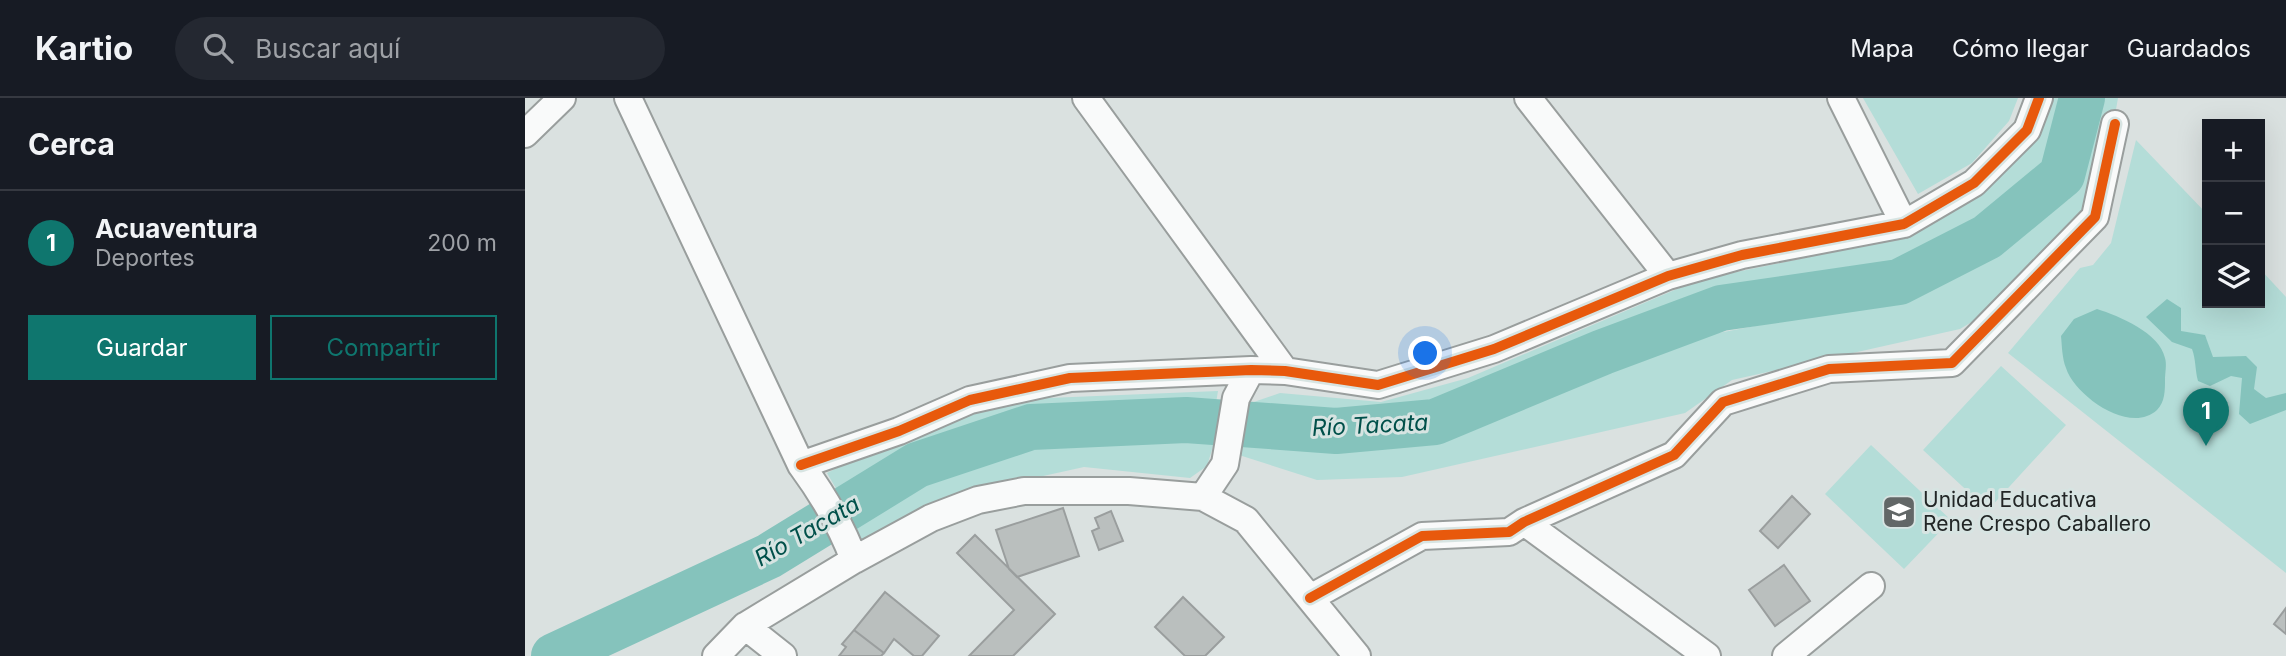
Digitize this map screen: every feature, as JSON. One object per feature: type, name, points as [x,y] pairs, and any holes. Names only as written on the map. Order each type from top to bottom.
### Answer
[{"type":"street","points":[[525,134],[562,98]]},
{"type":"street","points":[[628,98],[801,464],[829,502],[850,548]]},
{"type":"street","points":[[1086,98],[1285,371]]},
{"type":"street","points":[[1528,98],[1668,276]]},
{"type":"street","points":[[1841,98],[1904,224]]},
{"type":"street","points":[[801,464],[899,431],[970,400],[1070,378],[1251,370],[1285,371],[1378,385],[1494,349],[1668,276],[1742,255],[1904,224],[1974,183],[2027,130],[2039,98]]},
{"type":"street","points":[[1310,598],[1422,536],[1509,532],[1524,522],[1674,455],[1723,402],[1829,369],[1952,363],[2095,217],[2115,124]]},
{"type":"street","points":[[1203,497],[1225,464],[1235,398],[1251,370]]},
{"type":"street","points":[[716,656],[745,626],[850,548],[978,500],[1024,491],[1129,491],[1203,497],[1246,520],[1357,656]]},
{"type":"street","points":[[1524,522],[1707,656]]},
{"type":"street","points":[[1786,656],[1871,586]]},
{"type":"street","points":[[745,626],[783,656]]},
{"type":"shaded area","points":[[1863,98],[2018,98],[2009,121],[1972,163],[1918,194]]},
{"type":"shaded area","points":[[2037,98],[2067,98],[2061,127],[2042,170],[1978,221],[1892,268],[1713,299],[1438,411],[1336,421],[1244,416],[1251,403],[1280,393],[1381,402],[1468,378],[1698,280],[1891,240],[1969,193]]},
{"type":"shaded area","points":[[2093,98],[2118,98],[2090,219],[2028,288],[1960,329],[1732,380],[1685,413],[1402,477],[1317,480],[1239,455],[1245,436],[1329,441],[1434,434],[1632,356],[1713,334],[1914,296],[1992,256],[2069,199]]},
{"type":"shaded area","points":[[2136,140],[2202,209],[2202,308],[2265,308],[2265,274],[2286,297],[2286,573],[2008,353],[2080,268],[2093,265],[2111,243]]},
{"type":"shaded area","points":[[2167,299],[2181,308],[2181,331],[2205,335],[2213,357],[2246,356],[2257,367],[2254,389],[2266,398],[2286,393],[2286,410],[2250,424],[2239,414],[2242,378],[2231,376],[2210,386],[2198,381],[2192,349],[2172,342],[2146,317]]},
{"type":"shaded area","points":[[2097,309],[2147,333],[2162,349],[2166,363],[2164,396],[2157,410],[2146,417],[2133,418],[2105,409],[2080,390],[2066,368],[2061,336],[2074,319]]},
{"type":"shaded area","points":[[2001,366],[2066,425],[1988,510],[1923,450]]},
{"type":"shaded area","points":[[1218,391],[1215,409],[1033,416],[906,456],[841,497],[827,473],[936,417],[1024,399]]},
{"type":"shaded area","points":[[1142,432],[1215,440],[1207,466],[1190,478],[1084,467],[958,495],[856,549],[851,521],[926,476],[1041,439]]},
{"type":"shaded area","points":[[1871,445],[1951,520],[1904,569],[1825,494]]},
{"type":"building","points":[[1792,496],[1810,514],[1778,548],[1760,531]]},
{"type":"building","points":[[1063,508],[1079,556],[1017,577],[1009,569],[996,530]]},
{"type":"building","points":[[1111,511],[1123,541],[1099,550],[1092,531],[1099,528],[1095,518]]},
{"type":"building","points":[[975,535],[1055,614],[1013,656],[969,656],[1014,610],[957,553]]},
{"type":"building","points":[[1784,565],[1810,601],[1775,626],[1749,590]]},
{"type":"building","points":[[885,592],[939,636],[922,656],[914,656],[894,639],[884,653],[854,630]]},
{"type":"building","points":[[1183,597],[1224,637],[1205,656],[1185,656],[1155,627]]},
{"type":"building","points":[[2286,608],[2286,634],[2274,624]]},
{"type":"building","points":[[854,630],[884,653],[881,656],[839,656],[846,647],[842,644]]},
{"type":"waterway","name":"Río Tacata","points":[[554,656],[769,556],[917,465],[1031,427],[1186,420],[1336,431],[1435,422],[1603,352],[1721,308],[1899,282],[1987,237],[2062,175],[2082,98]]},
{"type":"cycle path","points":[[801,465],[899,431],[970,400],[1070,378],[1251,370],[1285,371],[1378,385],[1494,349],[1668,276],[1742,255],[1904,224],[1974,183],[2027,130],[2039,98]]},
{"type":"cycle path","points":[[1310,598],[1422,536],[1509,532],[1524,522],[1674,455],[1723,402],[1829,369],[1952,363],[2095,217],[2115,124]]},
{"type":"place","name":"Acuaventura","points":[[2206,446]]},
{"type":"place","name":"Unidad Educativa Rene Crespo Caballero","points":[[1899,512]]}]
